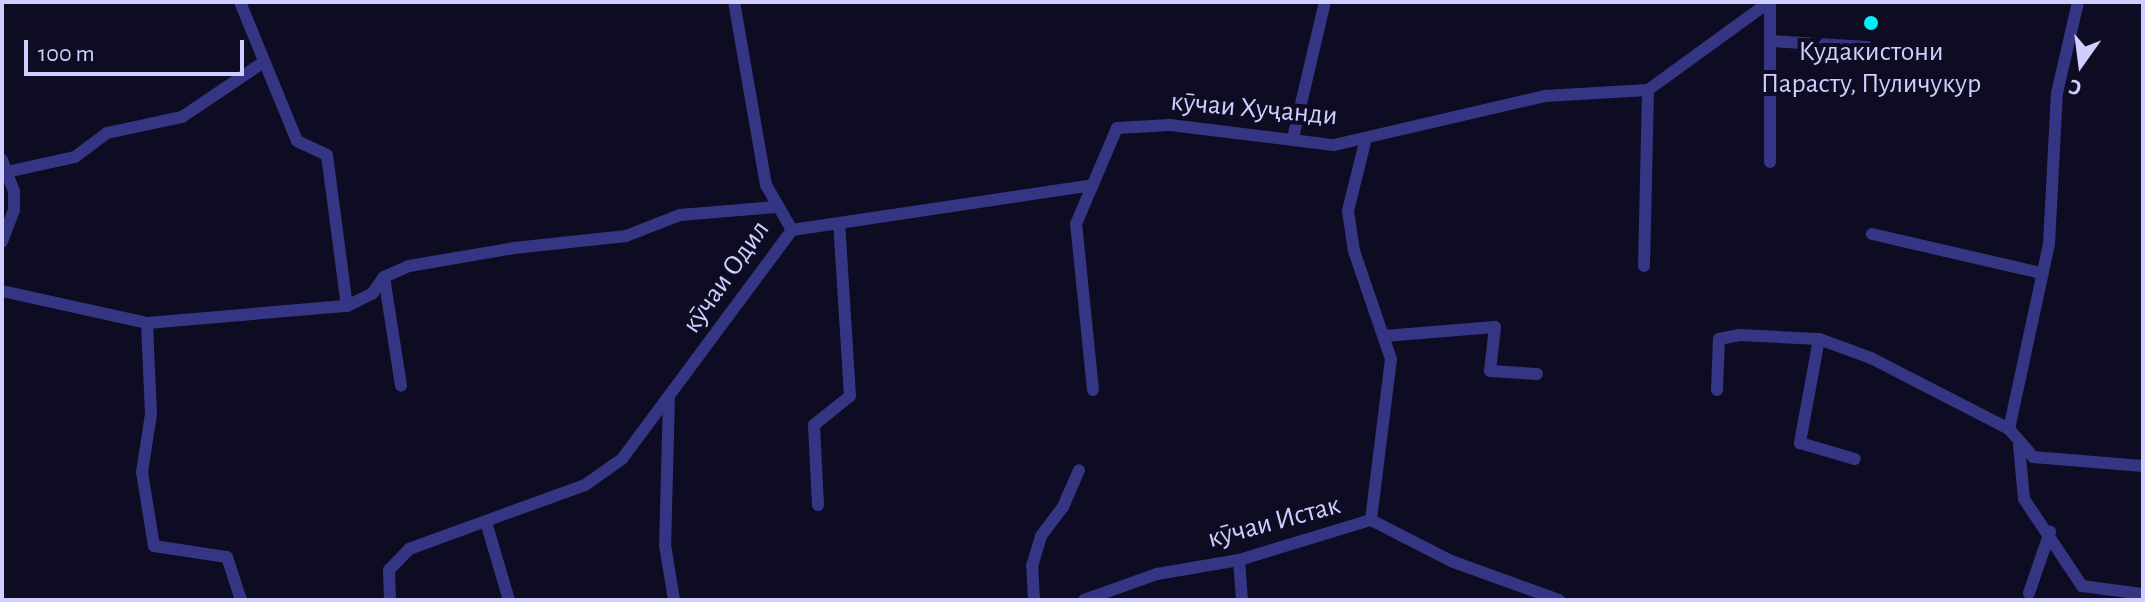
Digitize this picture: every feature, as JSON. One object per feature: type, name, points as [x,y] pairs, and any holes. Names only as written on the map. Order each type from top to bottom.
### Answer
[{"type":"street","points":[[240,2],[297,141],[327,155],[347,306]]},
{"type":"street","points":[[734,2],[766,185],[776,207]]},
{"type":"street","points":[[1293,138],[1325,2]]},
{"type":"street","points":[[1770,2],[1770,162]]},
{"type":"street","points":[[1644,266],[1648,90],[1770,2]]},
{"type":"street","points":[[2009,429],[2049,244],[2057,93],[2078,2]]},
{"type":"street","points":[[1770,41],[1867,47]]},
{"type":"street","points":[[2,242],[14,210],[4,168],[75,157],[107,133],[182,117],[264,62]]},
{"type":"street","name":"кӯчаи Хуҷанди","points":[[1093,390],[1076,224],[1117,128],[1170,125],[1334,145],[1545,96],[1648,90]]},
{"type":"street","points":[[1366,138],[1348,211],[1354,251],[1391,359],[1371,520]]},
{"type":"street","points":[[792,230],[1093,185]]},
{"type":"street","name":"кӯчаи Одил","points":[[2,291],[147,323],[347,306],[372,294],[384,277],[409,266],[514,248],[626,236],[680,215],[776,207],[792,230],[622,459],[585,485],[409,549],[389,570],[390,600]]},
{"type":"street","points":[[818,505],[814,425],[850,396],[839,223]]},
{"type":"street","points":[[1872,234],[2041,273]]},
{"type":"street","points":[[384,277],[401,386]]},
{"type":"street","points":[[147,323],[151,414],[142,472],[154,546],[227,557],[241,600]]},
{"type":"street","points":[[1384,336],[1495,327],[1490,371],[1537,374]]},
{"type":"street","points":[[1717,390],[1719,339],[1740,335],[1819,339],[1871,358],[2009,429],[2019,445],[2033,457],[2143,466]]},
{"type":"street","points":[[1819,339],[1800,443],[1855,459]]},
{"type":"street","points":[[669,396],[665,545],[674,600]]},
{"type":"street","points":[[2019,445],[2024,499],[2050,532],[2082,586],[2143,594]]},
{"type":"street","points":[[1034,600],[1032,566],[1041,536],[1063,507],[1079,470]]},
{"type":"street","name":"кӯчаи Истак","points":[[1084,600],[1157,574],[1239,560],[1371,520],[1451,561],[1559,600]]},
{"type":"street","points":[[486,522],[509,600]]},
{"type":"street","points":[[2029,593],[2050,532]]},
{"type":"street","points":[[1239,560],[1242,600]]},
{"type":"place","name":"Кудакистони Парасту, Пуличукур","points":[[1871,23]]}]
